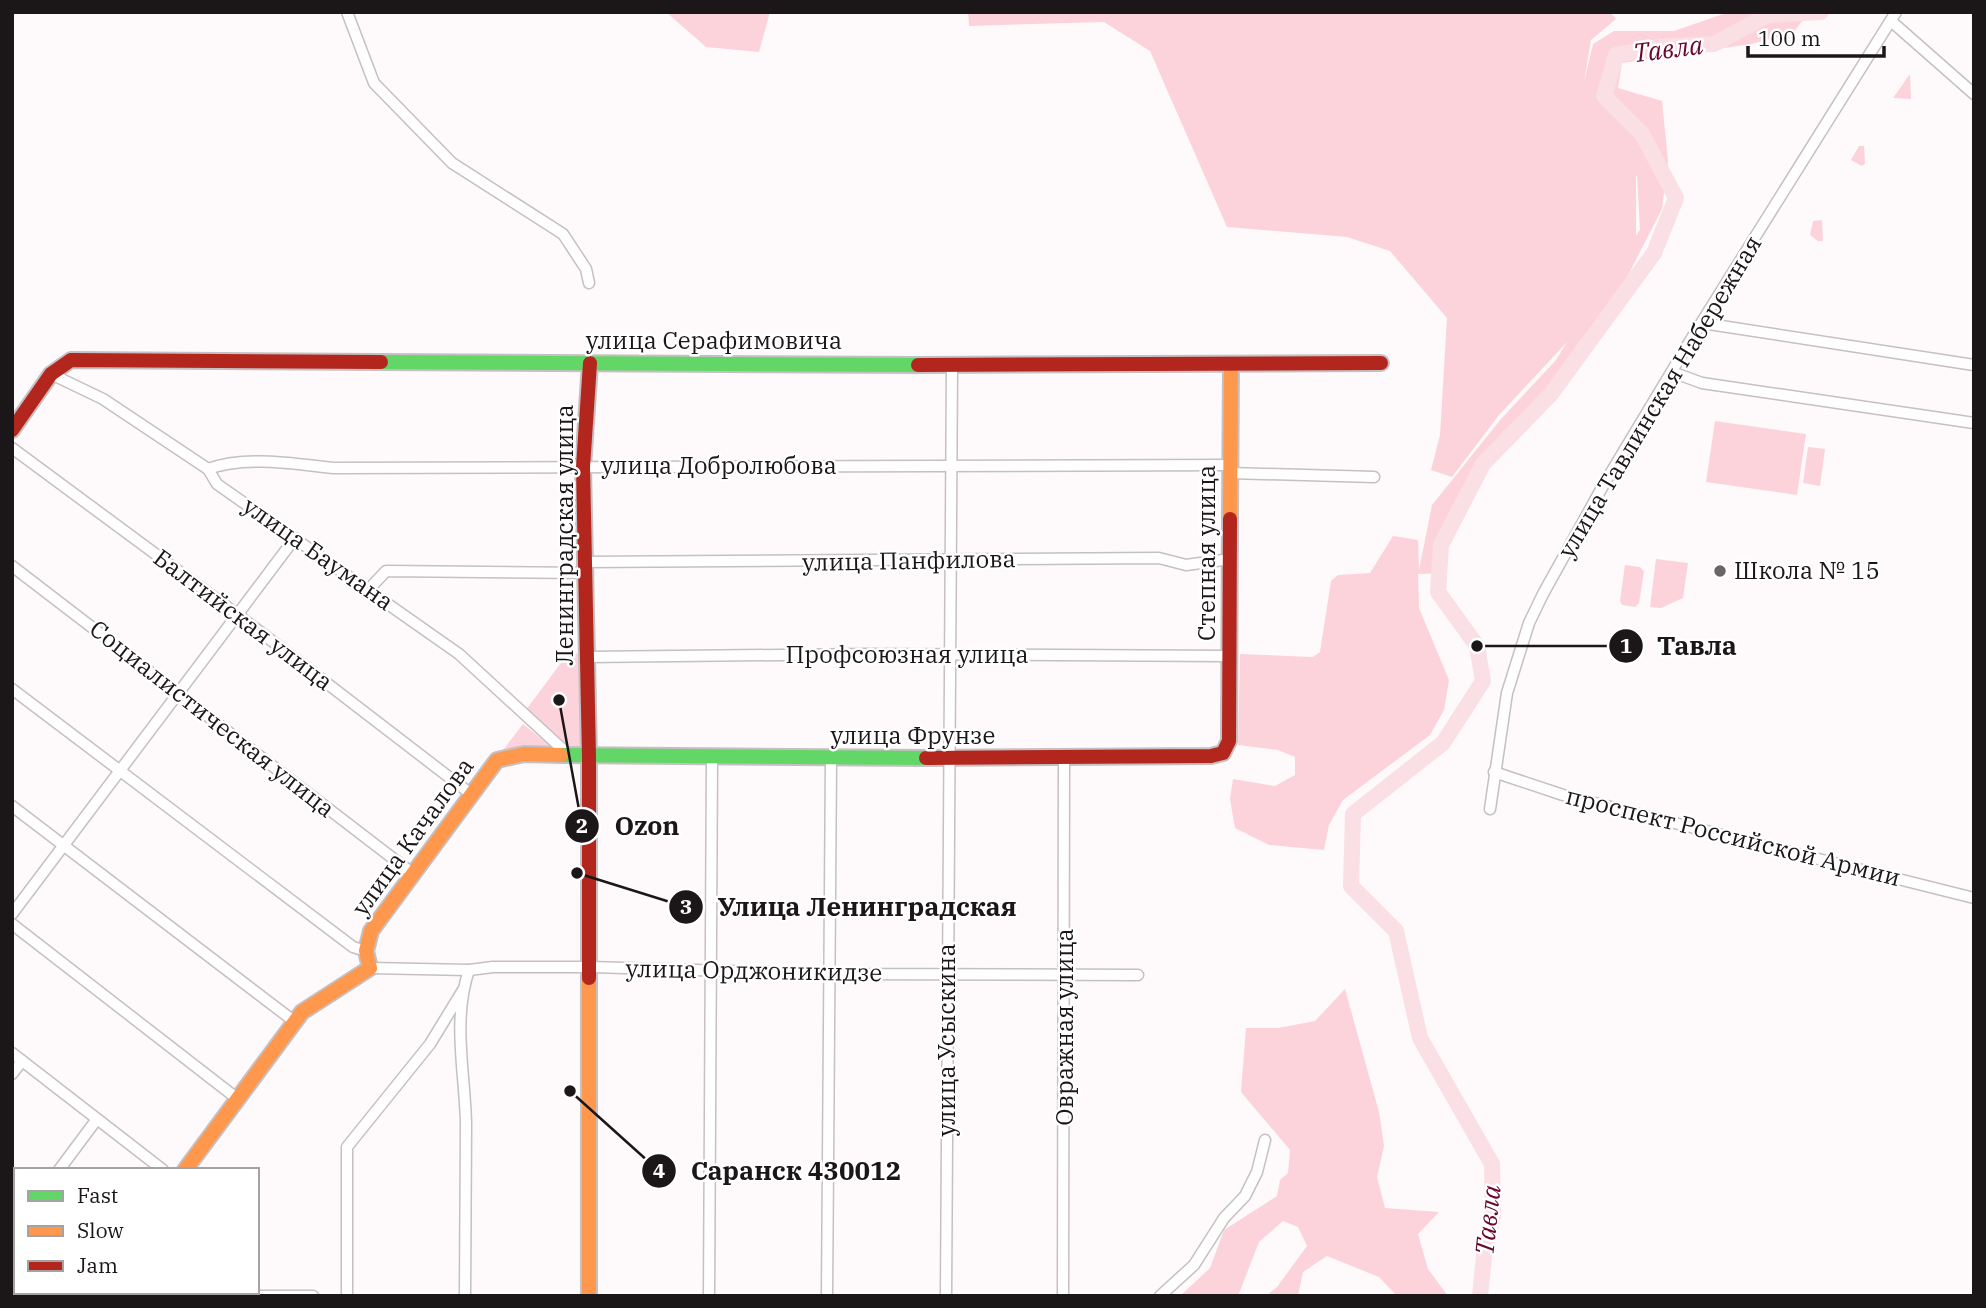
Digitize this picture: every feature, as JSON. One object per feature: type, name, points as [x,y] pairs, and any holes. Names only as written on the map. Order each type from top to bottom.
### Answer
[{"type":"street","points":[[347,12],[374,83],[452,163],[563,234],[586,269],[589,283]]},
{"type":"street","points":[[1894,17],[1974,93]]},
{"type":"street","name":"улица Тавлинская Набережная","points":[[1490,809],[1507,693],[1528,623],[1604,484],[1894,17]]},
{"type":"street","points":[[1702,323],[1974,365]]},
{"type":"street","name":"улица Серафимовича","points":[[51,374],[71,360],[952,365],[1381,363]]},
{"type":"street","name":"Ленинградская улица","points":[[589,1296],[589,756],[583,467],[590,363]]},
{"type":"street","name":"улица Усыскина","points":[[946,1296],[948,656],[952,365]]},
{"type":"street","name":"Степная улица","points":[[1229,741],[1231,365]]},
{"type":"street","points":[[1672,372],[1702,383],[1974,423]]},
{"type":"street","points":[[12,430],[51,374]]},
{"type":"street","name":"улица Баумана","points":[[51,374],[103,399],[208,469],[217,484],[369,589],[480,671],[517,710],[570,756]]},
{"type":"street","name":"Балтийская улица","points":[[12,448],[238,615],[471,794]]},
{"type":"street","name":"улица Добролюбова","points":[[208,469],[218,465],[278,462],[334,468],[951,465],[1230,469],[1374,477]]},
{"type":"street","points":[[12,914],[295,538]]},
{"type":"street","name":"улица Панфилова","points":[[369,589],[386,571],[1159,558],[1186,565],[1231,559]]},
{"type":"street","name":"Социалистическая улица","points":[[12,566],[412,873]]},
{"type":"street","name":"Профсоюзная улица","points":[[586,657],[771,654],[1228,656]]},
{"type":"street","points":[[12,689],[353,947],[366,951]]},
{"type":"street","name":"улица Фрунзе","points":[[589,756],[831,759],[1219,756],[1229,741]]},
{"type":"street","name":"улица Качалова","points":[[370,968],[366,951],[371,931],[497,760],[514,753],[589,756]]},
{"type":"street","points":[[709,1296],[712,757]]},
{"type":"street","name":"Овражная улица","points":[[1063,1296],[1064,758]]},
{"type":"street","points":[[827,1296],[831,759]]},
{"type":"street","name":"проспект Российской Армии","points":[[1494,772],[1563,795],[1974,898]]},
{"type":"street","points":[[12,806],[295,1022]]},
{"type":"street","points":[[12,924],[239,1100]]},
{"type":"street","name":"улица Орджоникидзе","points":[[370,968],[469,970],[493,967],[590,967],[830,974],[1139,975]]},
{"type":"street","points":[[187,1168],[302,1012],[370,968]]},
{"type":"street","points":[[465,1296],[466,1122],[460,1024],[463,990],[469,970]]},
{"type":"street","points":[[347,1296],[347,1147],[430,1044],[463,990]]},
{"type":"street","points":[[12,1053],[160,1168]]},
{"type":"street","points":[[12,1074],[22,1061]]},
{"type":"street","points":[[60,1168],[97,1119]]},
{"type":"street","points":[[1160,1296],[1194,1265],[1224,1218],[1245,1196],[1257,1172],[1265,1140]]},
{"type":"street","points":[[256,1296],[313,1296]]},
{"type":"shaded area","points":[[666,12],[770,12],[759,52],[706,47]]},
{"type":"shaded area","points":[[968,12],[1610,12],[1616,19],[1591,40],[1584,82],[1593,44],[1614,31],[1674,31],[1729,12],[1809,12],[1793,33],[1751,44],[1622,63],[1618,88],[1662,101],[1668,161],[1662,209],[1585,359],[1452,506],[1445,573],[1418,574],[1419,608],[1449,680],[1444,710],[1430,735],[1343,800],[1329,825],[1324,850],[1269,845],[1235,828],[1230,799],[1233,779],[1275,786],[1295,775],[1295,757],[1278,750],[1238,745],[1240,654],[1313,657],[1320,652],[1331,581],[1338,575],[1370,573],[1393,536],[1418,540],[1419,570],[1432,505],[1501,419],[1556,360],[1567,342],[1499,415],[1452,477],[1431,470],[1440,435],[1447,318],[1390,251],[1347,237],[1227,227],[1150,51],[1104,22],[969,26]],"holes":[[[1636,176],[1637,176],[1640,230],[1636,236]]]},
{"type":"shaded area","points":[[1910,74],[1911,99],[1893,98]]},
{"type":"shaded area","points":[[1859,146],[1864,146],[1865,164],[1862,166],[1851,160]]},
{"type":"shaded area","points":[[1822,220],[1823,241],[1818,241],[1810,235],[1813,221]]},
{"type":"shaded area","points":[[1715,421],[1806,434],[1797,495],[1706,482]]},
{"type":"shaded area","points":[[1808,447],[1825,449],[1820,486],[1803,483]]},
{"type":"shaded area","points":[[1656,559],[1688,563],[1683,598],[1661,608],[1650,607]]},
{"type":"shaded area","points":[[1625,565],[1640,567],[1644,571],[1639,603],[1635,607],[1622,605],[1620,601]]},
{"type":"shaded area","points":[[569,652],[580,654],[583,743],[578,750],[567,748],[526,710]]},
{"type":"shaded area","points":[[523,724],[557,751],[503,750]]},
{"type":"shaded area","points":[[1345,989],[1379,1112],[1384,1146],[1377,1177],[1385,1208],[1439,1212],[1418,1234],[1428,1269],[1448,1296],[1397,1296],[1379,1277],[1327,1256],[1303,1272],[1298,1296],[1266,1296],[1277,1287],[1307,1246],[1298,1227],[1283,1221],[1259,1242],[1238,1296],[1180,1296],[1210,1268],[1224,1230],[1277,1196],[1280,1180],[1288,1173],[1290,1150],[1241,1092],[1246,1028],[1278,1028],[1315,1021]]},
{"type":"waterway","name":"Тавла","points":[[1480,1296],[1485,1247],[1493,1217],[1492,1164],[1420,1038],[1396,931],[1351,886],[1353,814],[1443,743],[1483,681],[1477,646],[1438,592],[1441,545],[1483,464],[1551,394],[1654,253],[1676,198],[1642,134],[1604,96],[1616,55],[1658,47],[1714,44],[1768,15],[1821,12]]},
{"type":"traffic: fast","points":[[381,362],[918,365]]},
{"type":"traffic: fast","points":[[561,755],[926,758]]},
{"type":"traffic: slow","points":[[1230,519],[1231,365]]},
{"type":"traffic: slow","points":[[186,1168],[302,1012],[370,968],[366,951],[371,931],[497,760],[524,754],[561,755]]},
{"type":"traffic: slow","points":[[589,978],[589,1296]]},
{"type":"traffic: jam","points":[[12,430],[51,374],[71,360],[381,362]]},
{"type":"traffic: jam","points":[[589,978],[589,756],[583,467],[590,363]]},
{"type":"traffic: jam","points":[[918,365],[1381,363]]},
{"type":"traffic: jam","points":[[926,758],[1211,756],[1223,753],[1229,741],[1230,519]]},
{"type":"place","name":"Школа № 15","points":[[1720,571]]},
{"type":"place","name":"Тавла","points":[[1477,646]]},
{"type":"place","name":"Ozon","points":[[559,700]]},
{"type":"place","name":"Улица Ленинградская","points":[[577,873]]},
{"type":"place","name":"Саранск 430012","points":[[570,1091]]}]
